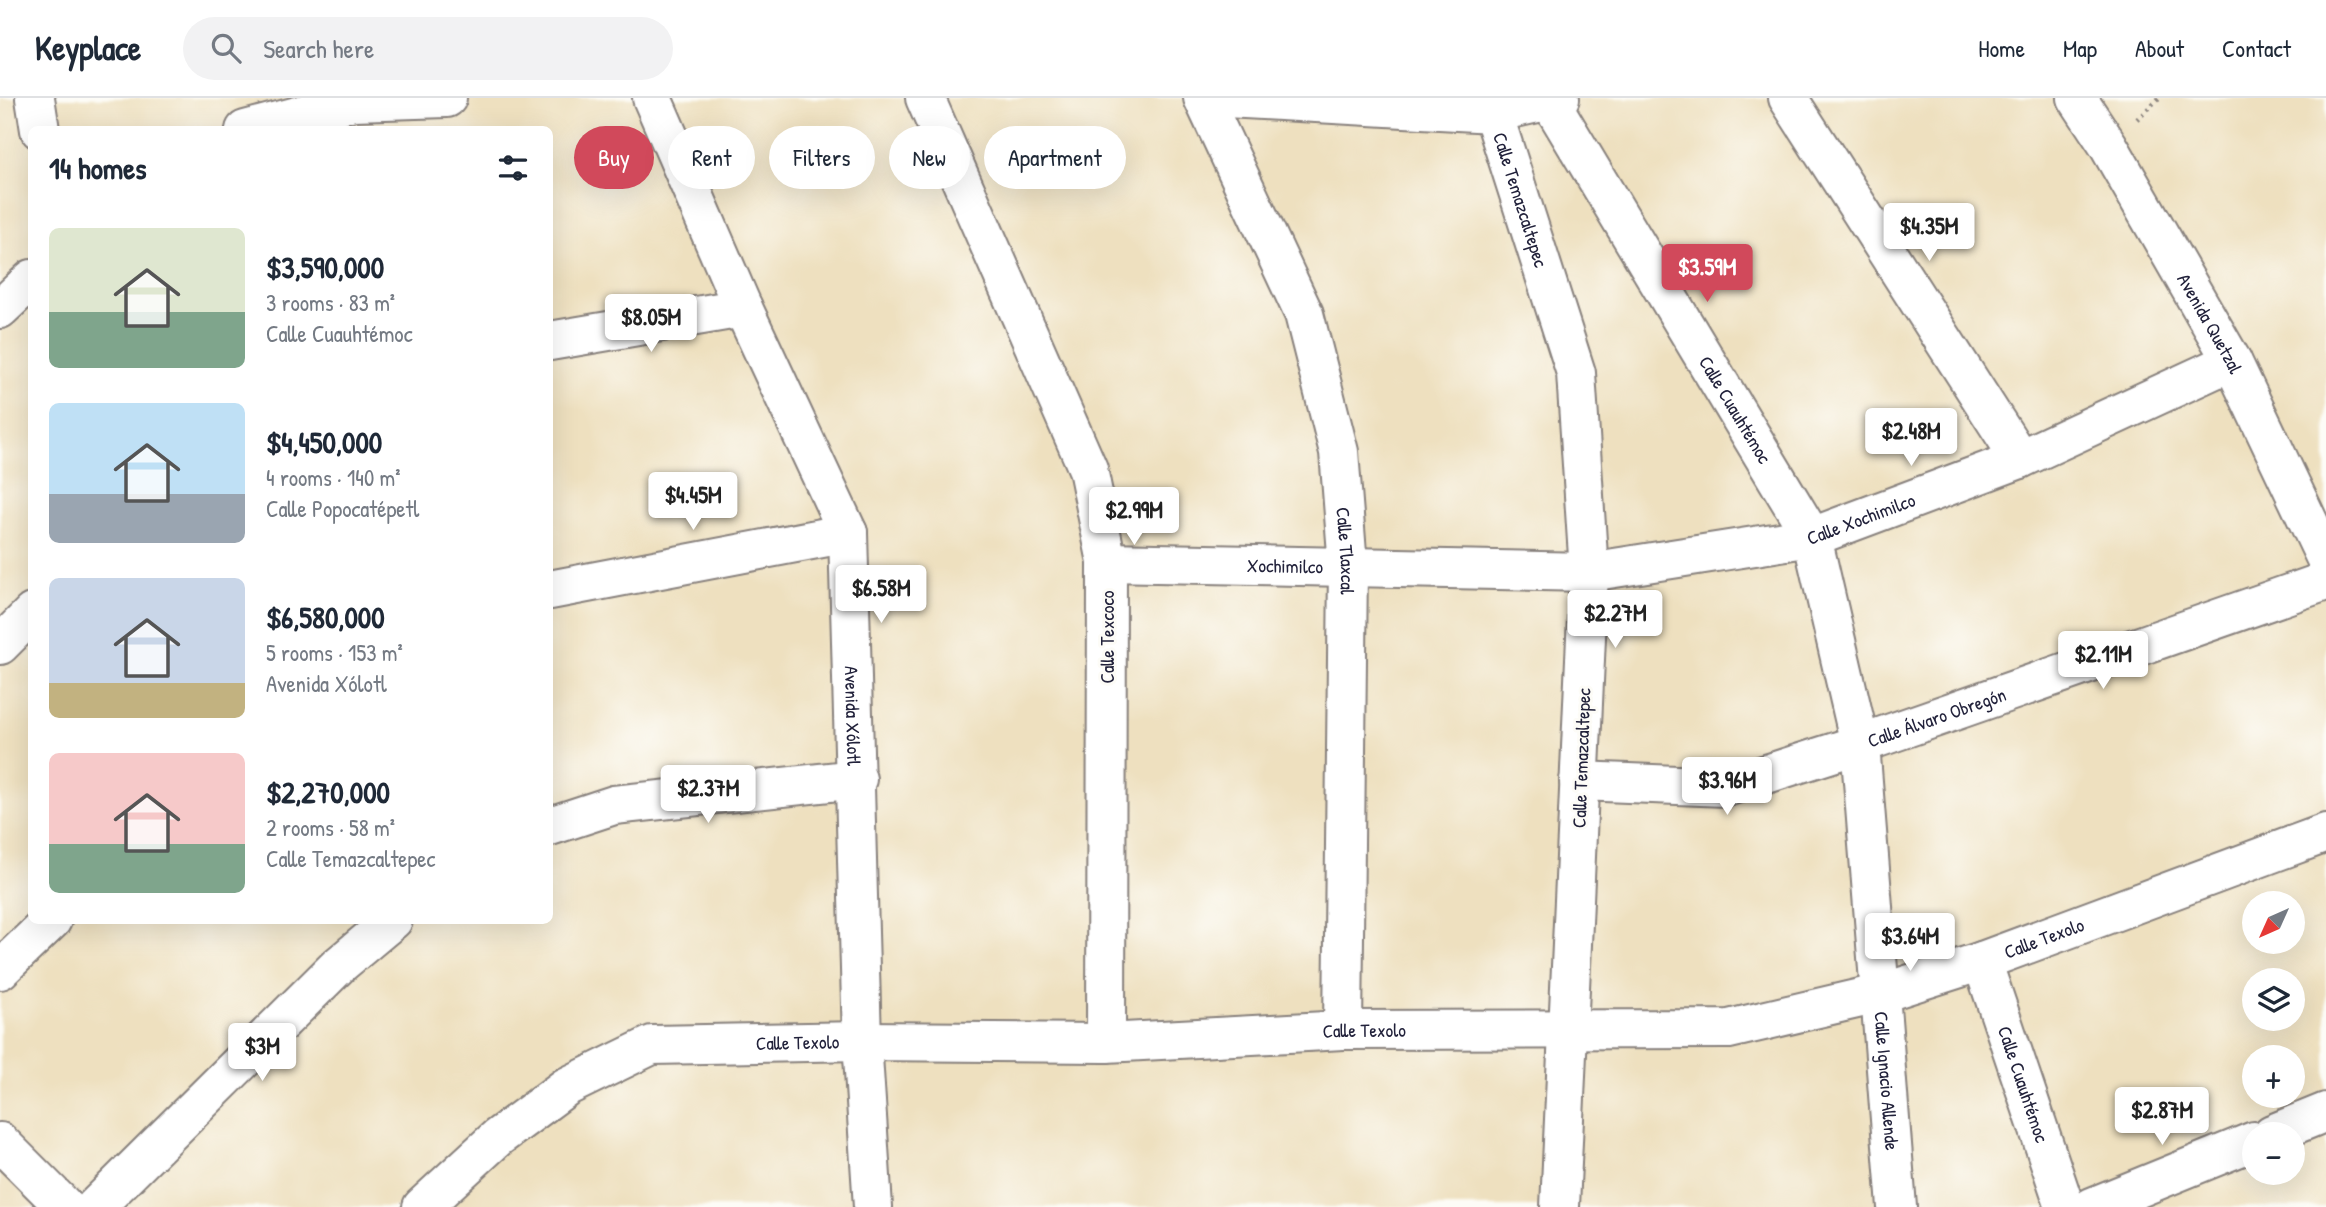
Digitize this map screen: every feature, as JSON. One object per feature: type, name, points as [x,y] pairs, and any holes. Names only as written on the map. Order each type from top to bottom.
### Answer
[{"type":"street","points":[[34,98],[39,126]]},
{"type":"street","points":[[260,126],[354,101],[447,98]]},
{"type":"street","name":"Avenida Xólotl","points":[[652,98],[743,308],[848,533],[857,779],[862,1041],[873,1207]]},
{"type":"street","name":"Calle Texcoco","points":[[925,98],[1088,469],[1107,562],[1106,1043]]},
{"type":"street","name":"Calle Tlaxcal","points":[[1203,98],[1304,314],[1339,452],[1348,566],[1343,1030]]},
{"type":"street","points":[[1226,98],[1493,113],[1555,99]]},
{"type":"street","points":[[1788,98],[2020,459]]},
{"type":"street","name":"Avenida Quetzal","points":[[2077,98],[2108,145],[2232,361],[2326,559]]},
{"type":"street","name":"Calle Cuauhtémoc","points":[[1555,99],[1812,537],[1860,744]]},
{"type":"street","name":"Calle Temazcaltepec","points":[[1493,113],[1576,373],[1589,572],[1571,1028],[1560,1207]]},
{"type":"street","points":[[0,309],[28,283]]},
{"type":"street","points":[[553,340],[743,308]]},
{"type":"street","name":"Calle Xochimilco","points":[[1589,572],[1812,537],[2020,459],[2232,361]]},
{"type":"street","points":[[553,589],[848,533]]},
{"type":"street","name":"Xochimilco","points":[[1107,562],[1589,572]]},
{"type":"street","name":"Calle Álvaro Obregón","points":[[1579,781],[1726,787],[1860,744],[2326,581]]},
{"type":"street","points":[[0,645],[28,617]]},
{"type":"street","name":"Calle Ignacio Allende","points":[[1860,744],[1897,1207]]},
{"type":"street","points":[[553,825],[614,805],[857,779]]},
{"type":"street","name":"Calle Texolo","points":[[422,1207],[497,1138],[566,1087],[652,1045],[862,1041],[1106,1043],[1343,1030],[1729,1029],[1882,993],[1982,961],[2326,832]]},
{"type":"street","points":[[0,970],[48,924]]},
{"type":"street","points":[[95,1207],[338,966],[388,924]]},
{"type":"street","name":"Calle Cuauhtémoc","points":[[1982,961],[2064,1207]]},
{"type":"street","points":[[2301,1122],[2326,1112]]},
{"type":"street","points":[[0,1142],[65,1207]]},
{"type":"street","points":[[2092,1207],[2242,1146]]}]
